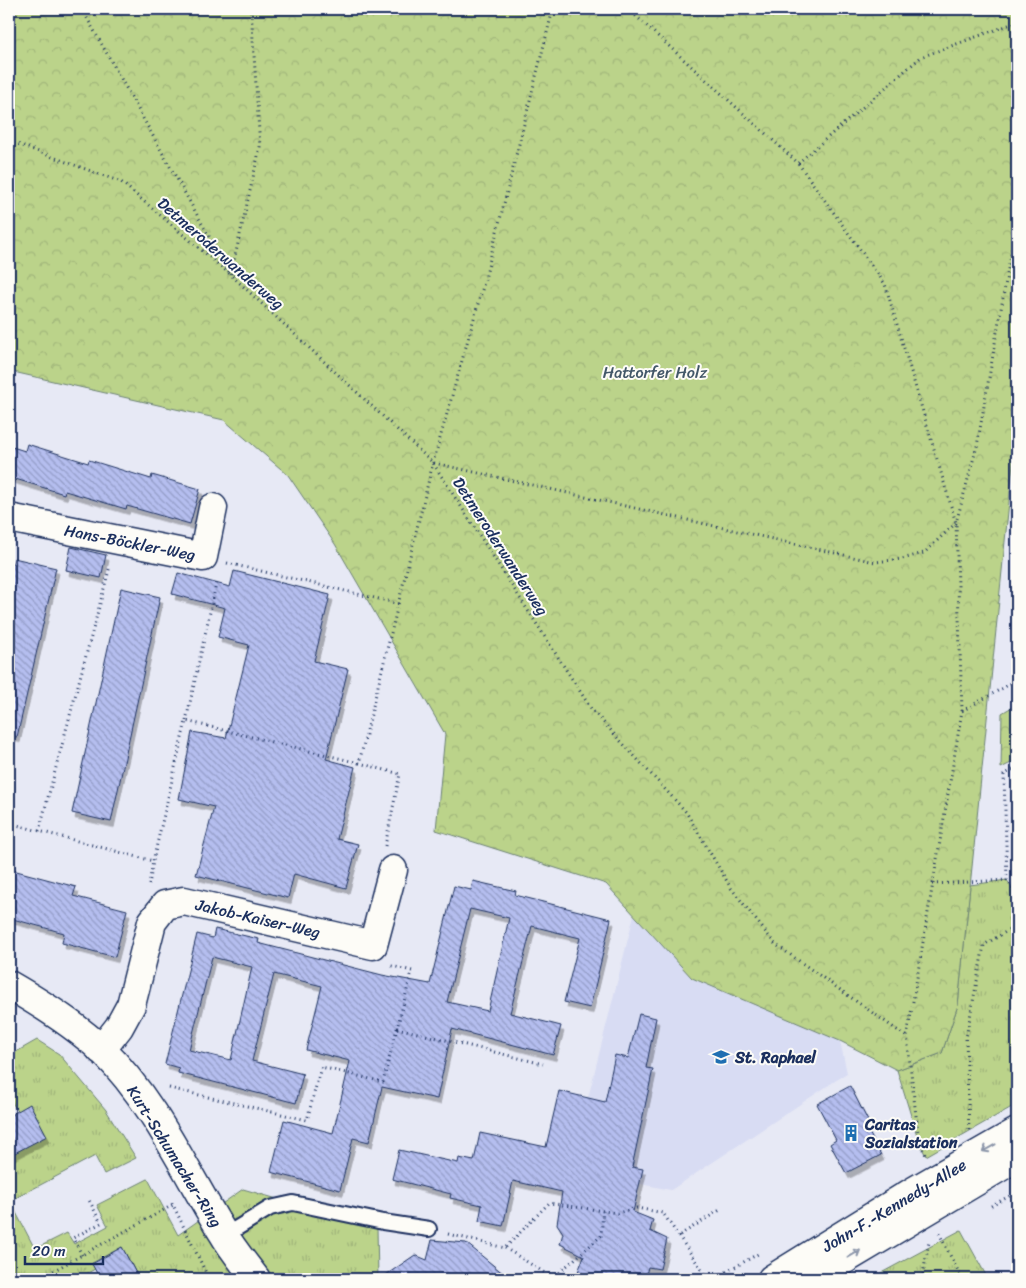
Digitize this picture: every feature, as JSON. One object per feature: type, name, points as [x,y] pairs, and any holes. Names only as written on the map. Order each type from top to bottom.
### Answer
[{"type":"street","name":"Hans-Böckler-Weg","points":[[9,518],[203,557],[213,508]]},
{"type":"street","points":[[373,944],[393,870]]},
{"type":"street","name":"Jakob-Kaiser-Weg","points":[[164,905],[184,901],[373,944]]},
{"type":"street","points":[[101,1050],[119,1027],[131,1005],[152,922],[164,905]]},
{"type":"street","name":"Kurt-Schumacher-Ring","points":[[9,985],[57,1014],[101,1050],[127,1078],[153,1115],[224,1236],[256,1279]]},
{"type":"street","name":"John-F.-Kennedy-Allee","points":[[812,1279],[1017,1132]]},
{"type":"street","name":"John-F.-Kennedy-Allee","points":[[772,1279],[957,1174],[1017,1157]]},
{"type":"street","name":"Kurt-Schumacher-Ring","points":[[224,1236],[240,1279]]},
{"type":"lane","points":[[224,1236],[270,1208],[293,1203],[382,1222],[429,1229]]},
{"type":"path","points":[[82,9],[231,275]]},
{"type":"path","points":[[231,275],[260,147],[251,9]]},
{"type":"path","points":[[359,762],[400,604],[433,463],[484,283],[553,9]]},
{"type":"path","points":[[628,9],[798,163],[885,284],[956,523],[962,711],[907,1037],[919,1142],[957,1174]]},
{"type":"path","points":[[798,163],[921,57],[1017,22]]},
{"type":"path","name":"Detmeroderwanderweg","points":[[9,141],[121,182],[231,275],[433,463],[592,710],[686,812],[730,888],[775,944],[907,1037]]},
{"type":"path","points":[[433,463],[875,562],[902,559],[924,552],[956,523],[977,446],[1017,218]]},
{"type":"path","points":[[39,831],[117,540]]},
{"type":"path","points":[[221,561],[400,604]]},
{"type":"path","points":[[164,905],[148,884],[219,570]]},
{"type":"path","points":[[962,711],[1017,680]]},
{"type":"path","points":[[186,721],[359,762],[400,774],[382,856],[393,870]]},
{"type":"path","points":[[1017,767],[1004,775],[1007,880],[1017,896]]},
{"type":"path","points":[[9,823],[153,861]]},
{"type":"path","points":[[932,884],[1007,880]]},
{"type":"path","points":[[969,1130],[966,1038],[984,945],[1017,926]]},
{"type":"path","points":[[168,1088],[307,1120],[321,1067],[383,1082],[412,971],[381,964],[373,944]]},
{"type":"path","points":[[397,1028],[543,1064]]},
{"type":"path","points":[[169,1197],[209,1279]]},
{"type":"path","points":[[82,1255],[73,1238],[101,1223],[88,1198]]},
{"type":"path","points":[[505,1248],[550,1203],[617,1213],[637,1208],[663,1213],[680,1235],[708,1279]]},
{"type":"path","points":[[25,1279],[40,1279],[173,1205]]},
{"type":"path","points":[[680,1235],[720,1210]]},
{"type":"path","points":[[429,1229],[505,1248],[552,1279],[601,1236],[603,1211]]},
{"type":"path","points":[[922,1279],[929,1242]]},
{"type":"shaded area","name":"St. Raphael","points":[[634,915],[693,978],[840,1041],[847,1073],[671,1190],[574,1171],[588,1098]]},
{"type":"green space","name":"Hattorfer Holz","points":[[9,9],[1017,9],[1017,423],[958,1005],[942,1053],[897,1070],[840,1041],[692,978],[606,884],[436,830],[445,734],[335,544],[288,475],[224,420],[9,371]]},
{"type":"green space","points":[[1017,704],[1017,760],[1001,768],[1002,713]]},
{"type":"green space","points":[[1007,880],[1017,896],[1017,1104],[926,1156],[919,1142],[897,1070],[942,1053],[958,1005],[970,885]]},
{"type":"green space","points":[[37,1040],[59,1054],[106,1110],[136,1158],[104,1174],[95,1156],[10,1201],[35,1249],[67,1233],[74,1244],[108,1226],[97,1205],[148,1179],[178,1235],[243,1189],[377,1228],[378,1279],[157,1279],[155,1275],[147,1279],[139,1279],[122,1247],[92,1263],[95,1269],[77,1279],[9,1279],[9,1168],[11,1167],[9,1156],[47,1135],[24,1117],[13,1103],[9,1086],[9,1056]]},
{"type":"green space","points":[[961,1230],[988,1279],[870,1279]]},
{"type":"building","points":[[27,444],[88,463],[89,460],[151,479],[152,475],[200,489],[190,524],[127,506],[126,509],[65,491],[64,494],[9,477],[9,446],[25,451]]},
{"type":"building","points":[[71,547],[106,555],[101,578],[66,570]]},
{"type":"building","points":[[14,558],[56,568],[17,737],[9,736],[9,580]]},
{"type":"building","points":[[234,571],[330,595],[314,661],[348,669],[326,759],[355,767],[337,839],[358,844],[346,888],[294,874],[288,898],[196,875],[214,807],[179,799],[192,732],[226,738],[249,645],[218,637],[225,608],[172,594],[178,573],[230,587]]},
{"type":"building","points":[[121,588],[160,597],[111,822],[72,813]]},
{"type":"building","points":[[9,869],[76,887],[73,896],[127,910],[115,957],[62,943],[64,933],[9,918]]},
{"type":"building","points":[[473,881],[516,891],[515,895],[611,919],[590,1008],[564,1002],[580,938],[532,926],[510,1013],[561,1026],[553,1055],[452,1029],[437,1099],[382,1087],[369,1142],[353,1138],[340,1190],[271,1172],[284,1120],[333,1133],[350,1061],[306,1050],[322,986],[274,974],[252,1061],[303,1074],[296,1103],[178,1073],[179,1068],[165,1064],[197,934],[213,938],[215,929],[259,939],[258,943],[382,975],[430,984],[454,886],[471,890]],"holes":[[[470,909],[509,918],[488,1011],[447,1002]],[[212,957],[252,967],[231,1060],[189,1050]]]},
{"type":"building","points":[[639,1014],[656,1018],[646,1068],[653,1069],[632,1167],[643,1169],[633,1212],[653,1220],[650,1231],[667,1239],[660,1269],[648,1267],[645,1279],[590,1279],[578,1272],[584,1256],[560,1244],[563,1233],[557,1224],[562,1192],[513,1181],[503,1226],[479,1221],[482,1205],[450,1198],[451,1194],[392,1179],[399,1150],[458,1163],[459,1158],[474,1161],[480,1133],[546,1147],[559,1091],[605,1102],[615,1055],[628,1058]]},
{"type":"building","name":"Caritas Sozialstation","points":[[850,1086],[869,1123],[865,1125],[881,1155],[846,1173],[830,1144],[836,1140],[817,1104]]},
{"type":"building","points":[[30,1104],[47,1136],[9,1156],[9,1116]]},
{"type":"building","points":[[432,1240],[466,1243],[510,1279],[380,1279],[415,1255],[427,1260]]},
{"type":"building","points":[[122,1247],[139,1279],[100,1279],[92,1264]]},
{"type":"place","name":"St. Raphael","points":[[721,1057]]},
{"type":"place","name":"Caritas Sozialstation","points":[[851,1133]]}]
